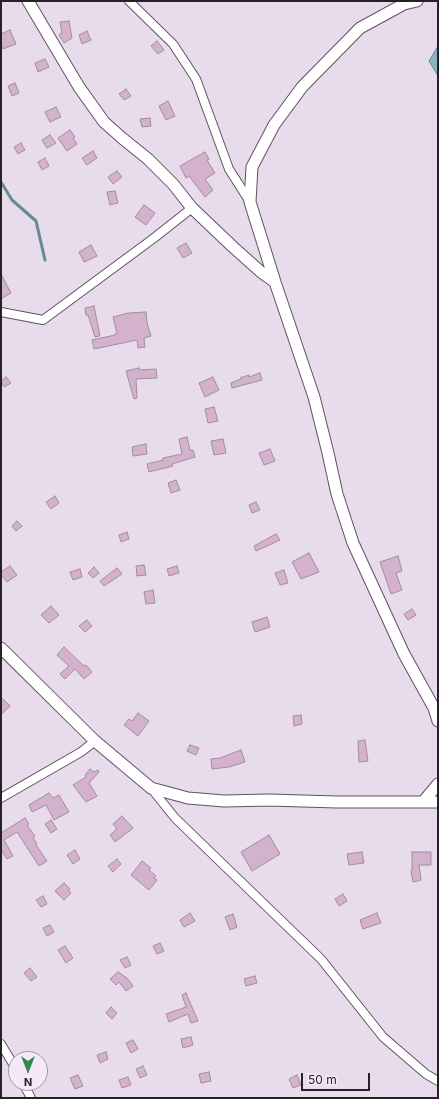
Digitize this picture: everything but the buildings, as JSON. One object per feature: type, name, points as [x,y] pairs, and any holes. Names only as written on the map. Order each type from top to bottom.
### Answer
[{"type":"street","points":[[28,1],[79,87],[104,122],[173,184],[192,208],[261,272],[275,282]]},
{"type":"street","points":[[129,1],[173,44],[196,79],[229,169],[250,202],[314,397],[328,453],[336,494],[353,543],[404,654],[434,708],[438,721]]},
{"type":"street","points":[[250,202],[252,167],[274,125],[302,87],[360,28],[404,4],[417,1]]},
{"type":"street","points":[[1,312],[43,320],[192,208]]},
{"type":"street","points":[[1,648],[95,741],[151,788],[175,818],[321,959],[383,1037],[426,1074],[438,1081]]},
{"type":"street","points":[[1,798],[81,752],[95,741]]},
{"type":"street","points":[[423,802],[438,784]]},
{"type":"street","points":[[151,788],[188,798],[224,801],[269,800],[438,802]]},
{"type":"street","points":[[1,1044],[8,1056]]},
{"type":"water","points":[[438,46],[438,76],[429,61]]},
{"type":"waterway","points":[[1,182],[12,200],[36,221],[45,260]]}]
